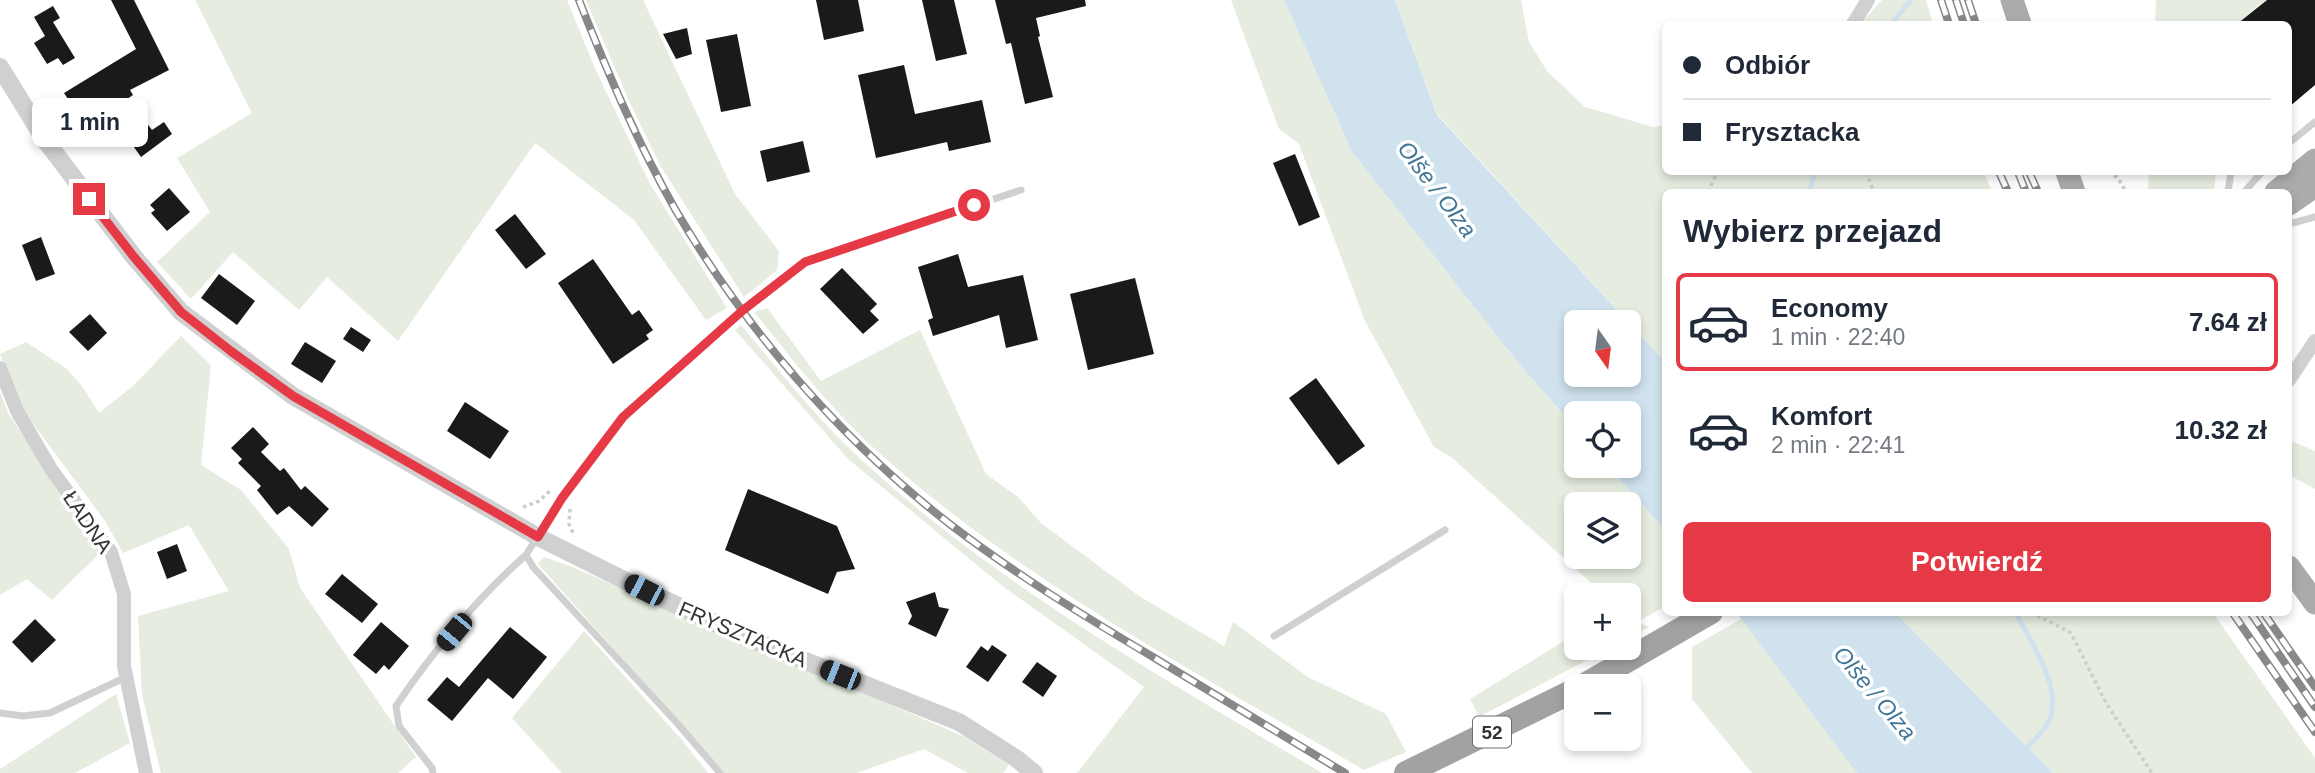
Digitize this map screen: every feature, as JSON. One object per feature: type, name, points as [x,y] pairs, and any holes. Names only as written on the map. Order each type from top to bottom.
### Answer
[{"type":"highway","points":[[1604,674],[1704,616]]},
{"type":"highway","name":"52","points":[[1406,773],[1564,695]]},
{"type":"main road","points":[[2012,0],[2019,21]]},
{"type":"main road","points":[[2297,212],[2305,182],[2315,160]]},
{"type":"main road","points":[[2285,189],[2305,182]]},
{"type":"main road","points":[[2292,571],[2315,603]]},
{"type":"street","points":[[1855,21],[1868,0]]},
{"type":"street","name":"FRYSZTACKA","points":[[0,67],[45,140],[134,257],[181,312],[293,396],[538,537],[745,637],[959,722],[1034,773]]},
{"type":"street","points":[[2292,376],[2315,341]]},
{"type":"street","name":"ŁADNA","points":[[0,368],[17,411],[51,469],[111,552],[124,594],[124,666],[146,773]]},
{"type":"lane","points":[[2292,141],[2315,122]]},
{"type":"lane","points":[[2247,189],[2259,175]]},
{"type":"lane","points":[[433,773],[432,768],[399,726],[396,706],[468,615],[526,555],[562,498],[623,417],[742,311],[805,262],[1021,190]]},
{"type":"lane","points":[[2297,212],[2315,219]]},
{"type":"lane","points":[[1274,636],[1446,530]]},
{"type":"lane","points":[[526,555],[541,576],[720,773]]},
{"type":"lane","points":[[0,713],[23,716],[50,713],[126,677]]},
{"type":"path","points":[[2113,175],[2124,189]]},
{"type":"path","points":[[515,508],[526,507],[539,501],[550,490],[571,505],[569,524],[577,538]]},
{"type":"path","points":[[2039,616],[2071,633],[2106,703],[2152,773]]},
{"type":"shaded area","points":[[195,0],[567,0],[594,66],[650,184],[727,308],[706,320],[634,220],[535,143],[398,341],[327,277],[299,310],[233,252],[191,299],[157,262],[210,212],[177,158],[252,113]]},
{"type":"shaded area","points":[[586,0],[643,0],[735,194],[779,251],[777,270],[744,297],[661,167],[629,101]]},
{"type":"shaded area","points":[[1231,0],[1284,0],[1352,152],[1520,365],[1564,415],[1564,478],[1619,478],[1631,492],[1564,492],[1564,558],[1451,457],[1434,447],[1365,321],[1299,144],[1279,129]]},
{"type":"shaded area","points":[[1395,0],[1521,0],[1529,42],[1547,71],[1585,107],[1653,127],[1662,126],[1662,175],[1985,175],[1991,189],[1662,189],[1662,359],[1642,337],[1642,310],[1617,310],[1437,114]]},
{"type":"shaded area","points":[[1882,0],[1926,0],[1932,21],[1863,21]]},
{"type":"shaded area","points":[[2156,0],[2265,0],[2240,21],[2155,21]]},
{"type":"shaded area","points":[[2149,175],[2216,175],[2214,189],[2148,189]]},
{"type":"shaded area","points":[[767,308],[821,381],[920,330],[986,474],[1018,497],[1041,523],[1139,596],[1224,646],[1233,622],[1308,677],[1386,714],[1406,752],[1364,770],[1169,657],[1042,578],[922,489],[865,440],[821,394],[754,312]]},
{"type":"shaded area","points":[[741,325],[795,390],[853,452],[962,544],[1079,625],[1322,773],[1077,773],[1144,687],[1005,588],[848,459],[735,330]]},
{"type":"shaded area","points":[[181,336],[211,365],[201,465],[241,490],[289,549],[300,588],[416,757],[398,773],[161,773],[142,695],[138,616],[229,591],[189,525],[123,553],[105,521],[20,406],[0,354],[26,342],[67,369],[82,386],[99,413],[133,386]]},
{"type":"shaded area","points":[[0,392],[8,413],[102,551],[52,600],[27,579],[0,595]]},
{"type":"shaded area","points":[[2292,441],[2315,451],[2315,489],[2292,477]]},
{"type":"shaded area","points":[[1641,503],[1662,527],[1662,608],[1641,620],[1641,583],[1592,583],[1576,569],[1641,569]]},
{"type":"shaded area","points":[[544,557],[965,737],[1009,765],[1003,773],[968,773],[924,749],[857,773],[724,773],[538,564]]},
{"type":"shaded area","points":[[1899,616],[2215,616],[2315,758],[2315,773],[2053,773]]},
{"type":"shaded area","points":[[1743,618],[1857,773],[1752,773],[1692,699],[1692,647]]},
{"type":"shaded area","points":[[584,631],[708,773],[562,773],[512,718]]},
{"type":"shaded area","points":[[1564,641],[1564,660],[1587,660],[1479,717],[1470,699]]},
{"type":"shaded area","points":[[116,694],[130,743],[75,773],[0,773],[0,769]]},
{"type":"water","name":"Olše / Olza","points":[[1284,0],[1395,0],[1437,115],[1617,310],[1564,310],[1564,387],[1642,387],[1642,337],[1662,359],[1662,527],[1641,503],[1641,492],[1631,492],[1619,478],[1641,478],[1641,401],[1564,401],[1564,415],[1520,365],[1352,152]]},
{"type":"water","name":"Olše / Olza","points":[[1739,616],[1899,616],[2053,773],[1857,773]]},
{"type":"building","points":[[111,0],[134,0],[169,70],[130,90],[133,95],[106,113],[103,108],[90,116],[87,111],[79,116],[64,93],[136,49]]},
{"type":"building","points":[[816,0],[858,0],[864,31],[824,40]]},
{"type":"building","points":[[922,0],[954,0],[967,54],[936,61]]},
{"type":"building","points":[[995,0],[1085,0],[1086,6],[1036,18],[1053,97],[1025,104],[1011,43],[1006,44]]},
{"type":"building","points":[[2267,0],[2315,0],[2315,85],[2292,104],[2292,21],[2241,21]]},
{"type":"building","points":[[53,6],[60,18],[53,22],[75,58],[63,65],[58,58],[47,64],[34,43],[45,36],[34,17]]},
{"type":"building","points":[[687,28],[692,54],[676,59],[663,34]]},
{"type":"building","points":[[737,34],[751,106],[721,112],[706,40]]},
{"type":"building","points":[[904,65],[915,114],[982,100],[991,142],[949,151],[947,142],[876,158],[858,75]]},
{"type":"building","points":[[146,122],[152,130],[164,122],[172,134],[141,157],[126,136]]},
{"type":"building","points":[[803,141],[810,172],[767,182],[760,151]]},
{"type":"building","points":[[1295,154],[1320,217],[1299,226],[1273,163]]},
{"type":"building","points":[[169,188],[190,212],[167,231],[151,213],[155,210],[150,205]]},
{"type":"building","points":[[515,214],[546,254],[526,269],[495,230]]},
{"type":"building","points":[[41,237],[55,274],[36,281],[22,245]]},
{"type":"building","points":[[958,254],[968,287],[1023,275],[1038,340],[1006,348],[999,315],[933,336],[928,320],[933,318],[918,267]]},
{"type":"building","points":[[593,259],[632,315],[639,310],[653,330],[646,335],[649,339],[613,364],[558,283]]},
{"type":"building","points":[[842,268],[877,304],[870,311],[879,320],[863,334],[820,289]]},
{"type":"building","points":[[219,274],[255,301],[237,325],[201,298]]},
{"type":"building","points":[[1135,278],[1154,354],[1088,370],[1070,294]]},
{"type":"building","points":[[90,314],[107,333],[88,351],[69,332]]},
{"type":"building","points":[[351,327],[371,340],[363,352],[343,339]]},
{"type":"building","points":[[305,342],[336,361],[322,383],[291,364]]},
{"type":"building","points":[[1316,378],[1365,446],[1338,465],[1289,398]]},
{"type":"building","points":[[465,402],[509,431],[490,459],[447,431]]},
{"type":"building","points":[[253,427],[269,444],[261,452],[280,471],[284,468],[301,490],[305,486],[329,509],[312,527],[289,506],[277,515],[257,490],[261,486],[238,463],[242,459],[231,448]]},
{"type":"building","points":[[748,489],[837,526],[855,569],[837,572],[828,594],[725,550]]},
{"type":"building","points":[[177,544],[187,571],[167,579],[157,552]]},
{"type":"building","points":[[342,574],[378,604],[362,623],[325,594]]},
{"type":"building","points":[[935,592],[939,607],[949,609],[936,637],[908,624],[912,616],[906,602]]},
{"type":"building","points":[[35,619],[56,640],[32,663],[12,642]]},
{"type":"building","points":[[381,622],[409,646],[389,670],[384,665],[376,674],[353,655]]},
{"type":"building","points":[[510,627],[547,657],[513,699],[488,678],[452,721],[427,700],[447,677],[459,687]]},
{"type":"building","points":[[992,645],[1007,655],[988,682],[966,667],[981,646],[988,651]]},
{"type":"building","points":[[1037,662],[1057,676],[1043,697],[1022,682]]},
{"type":"waterway","points":[[1894,21],[1911,0]]},
{"type":"waterway","points":[[1810,189],[1814,175]]},
{"type":"waterway","points":[[2017,616],[2044,666],[2052,695],[2052,710],[2048,723],[2023,752]]},
{"type":"railway","points":[[579,0],[623,106],[675,209],[732,297],[798,380],[834,419],[910,492],[1000,561],[1101,626],[1345,773]]},
{"type":"railway","points":[[1941,0],[1948,21]]},
{"type":"railway","points":[[1956,0],[1963,21]]},
{"type":"railway","points":[[1968,0],[1975,21]]},
{"type":"railway","points":[[2000,175],[2007,189]]},
{"type":"railway","points":[[2019,175],[2025,189]]},
{"type":"railway","points":[[2030,175],[2037,189]]},
{"type":"railway","points":[[2235,616],[2315,732]]},
{"type":"railway","points":[[2253,616],[2315,707]]},
{"type":"railway","points":[[2266,616],[2315,687]]},
{"type":"route","points":[[89,199],[181,312],[232,352],[293,396],[538,537],[562,498],[623,417],[742,311],[805,262],[974,205]]}]
